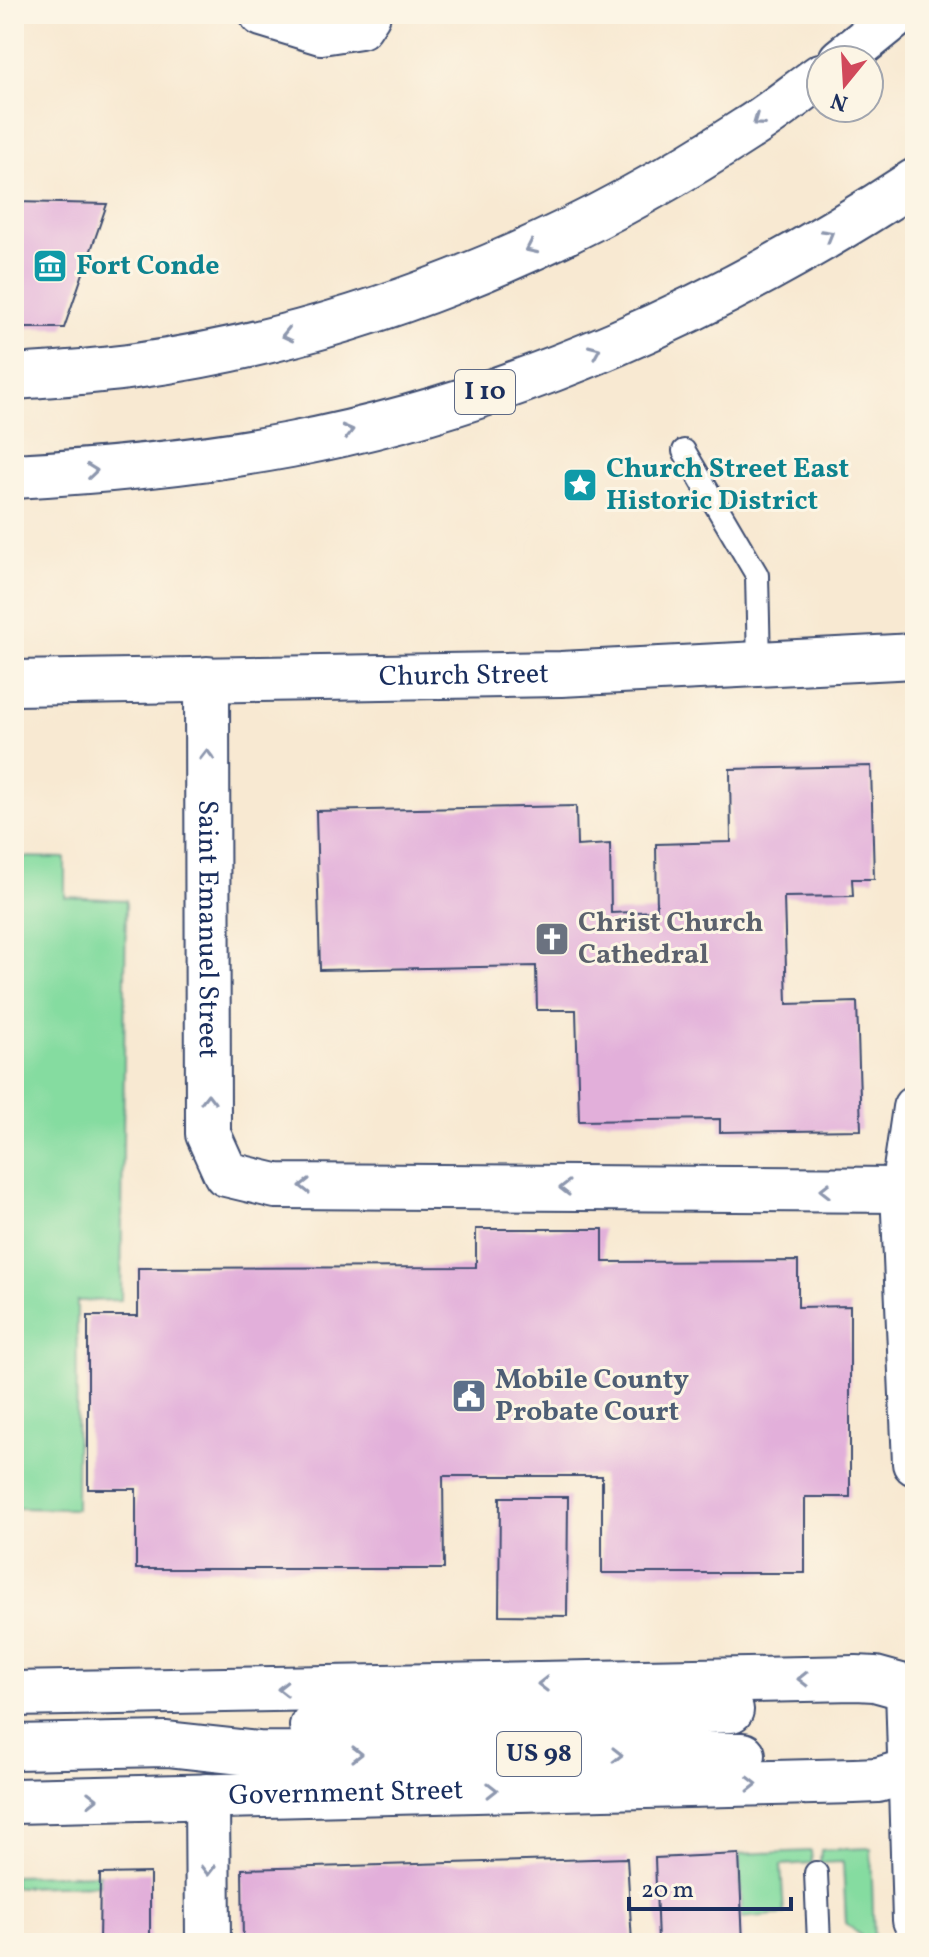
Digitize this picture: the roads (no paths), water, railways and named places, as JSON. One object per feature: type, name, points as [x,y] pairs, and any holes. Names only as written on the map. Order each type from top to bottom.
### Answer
[{"type":"main road","points":[[262,14],[321,32],[364,20]]},
{"type":"main road","points":[[861,44],[898,14]]},
{"type":"main road","points":[[14,377],[135,366],[214,352],[309,330],[402,300],[491,266],[581,224],[749,128],[805,88]]},
{"type":"main road","name":"I 10","points":[[14,476],[135,466],[292,444],[406,416],[501,387],[589,354],[679,314],[819,241],[915,181]]},
{"type":"main road","name":"Church Street","points":[[14,683],[561,674],[915,656]]},
{"type":"main road","name":"Saint Emanuel Street","points":[[207,679],[208,1134],[226,1174],[276,1186],[903,1190]]},
{"type":"main road","points":[[915,1108],[903,1190],[915,1463]]},
{"type":"main road","points":[[14,1694],[875,1679],[912,1729],[915,1920]]},
{"type":"main road","name":"Government Street","points":[[14,1747],[167,1744],[259,1754],[852,1755],[877,1754],[912,1729]]},
{"type":"main road","name":"Government Street","points":[[14,1801],[878,1780],[912,1729]]},
{"type":"main road","points":[[207,1796],[208,1943]]},
{"type":"lane","points":[[684,451],[757,575],[759,664]]},
{"type":"lane","points":[[816,1873],[819,1943]]},
{"type":"place","name":"Fort Conde","points":[[50,266]]},
{"type":"place","name":"Church Street East Historic District","points":[[580,485]]},
{"type":"place","name":"Christ Church Cathedral","points":[[552,939]]},
{"type":"place","name":"Mobile County Probate Court","points":[[469,1396]]}]
